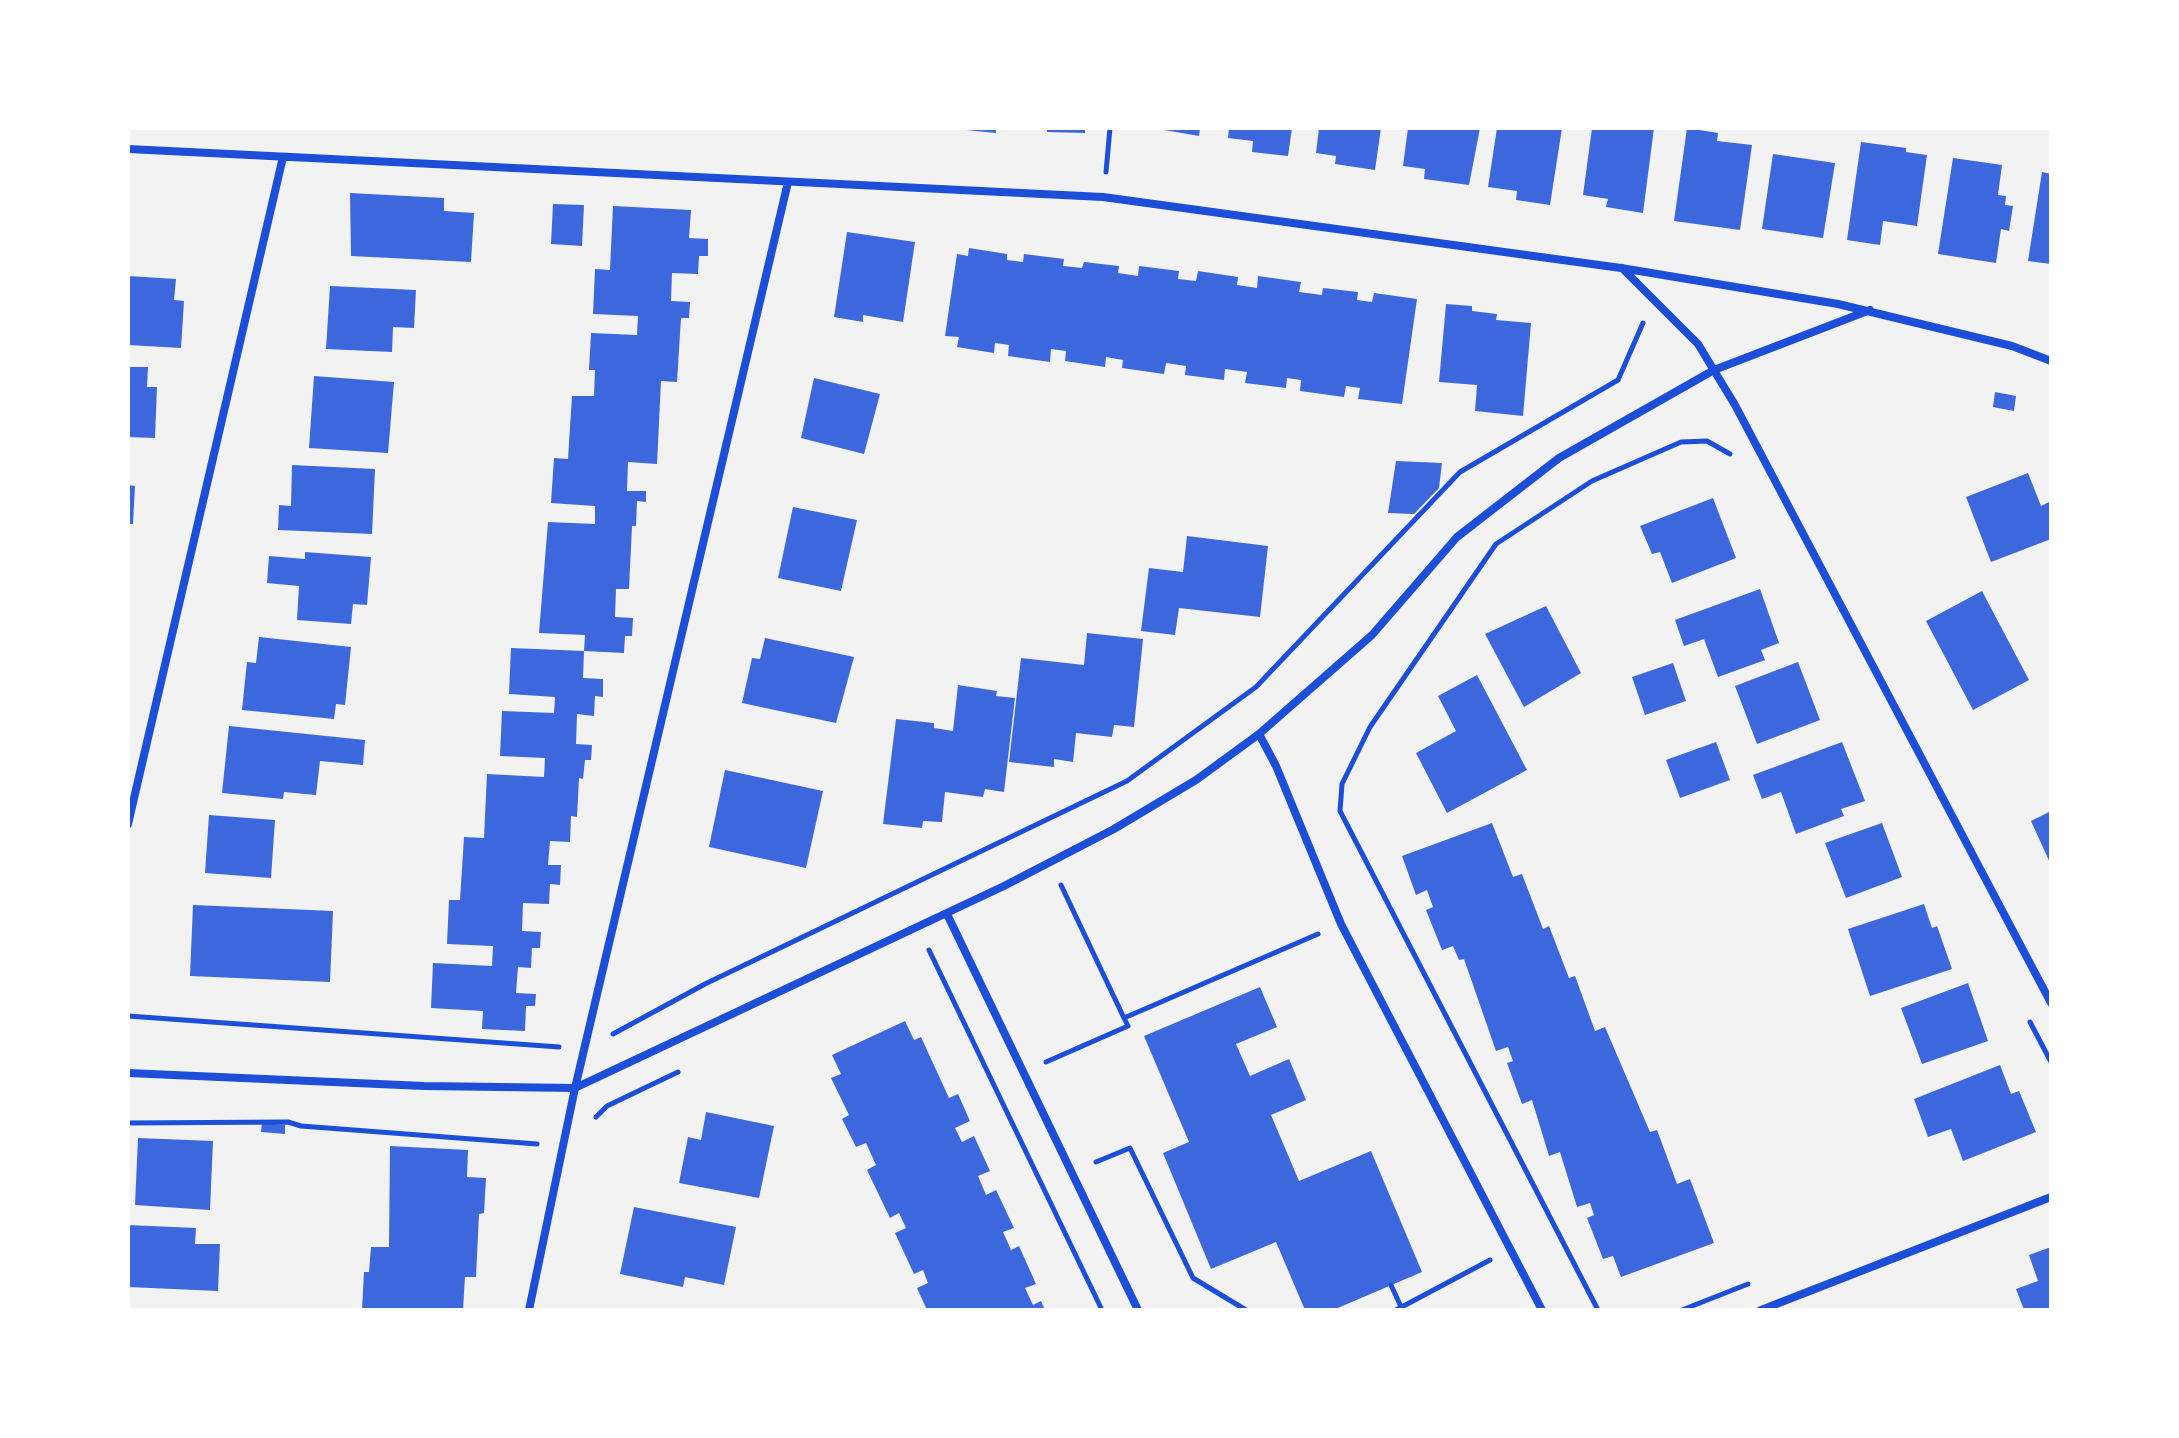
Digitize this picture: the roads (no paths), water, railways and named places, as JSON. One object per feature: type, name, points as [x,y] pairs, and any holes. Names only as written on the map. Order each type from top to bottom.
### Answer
[{"type":"street","points":[[128,149],[1103,197],[1621,268],[1870,310],[2012,346],[2051,361]]},
{"type":"street","points":[[128,824],[283,157]]},
{"type":"street","points":[[529,1310],[575,1088],[788,182]]},
{"type":"street","points":[[1621,268],[1698,344],[1714,370],[2051,1003]]},
{"type":"street","points":[[128,1073],[424,1086],[575,1088],[947,914],[1050,862],[1196,780],[1259,734],[1372,635],[1457,537],[1559,458],[1714,370],[1870,310]]},
{"type":"street","points":[[1259,734],[1276,766],[1341,924],[1542,1310]]},
{"type":"street","points":[[947,914],[1138,1310]]},
{"type":"street","points":[[1761,1310],[2051,1197]]}]
